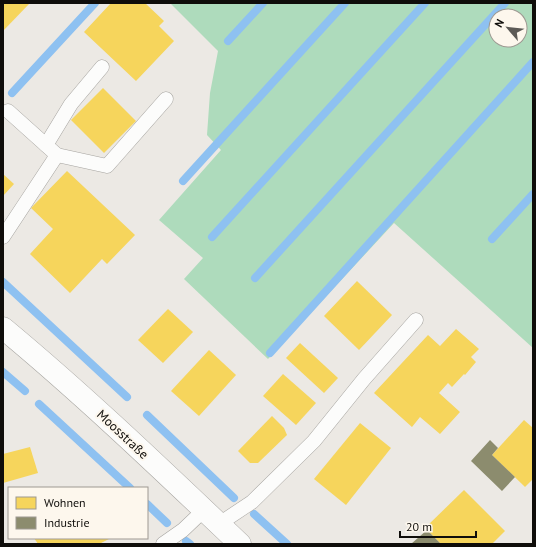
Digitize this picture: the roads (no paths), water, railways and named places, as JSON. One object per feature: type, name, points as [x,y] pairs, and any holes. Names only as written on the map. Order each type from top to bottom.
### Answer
[{"type":"street","name":"Moosstraße","points":[[3,328],[88,401],[240,544]]},
{"type":"lane","points":[[46,145],[72,104],[102,67]]},
{"type":"lane","points":[[5,111],[56,155],[107,166],[166,99]]},
{"type":"lane","points":[[3,237],[56,155]]},
{"type":"lane","points":[[163,544],[183,530],[211,517],[252,502],[314,441],[364,378],[416,320]]},
{"type":"waterway","points":[[12,93],[95,3]]},
{"type":"waterway","points":[[228,41],[263,3]]},
{"type":"waterway","points":[[183,181],[345,3]]},
{"type":"waterway","points":[[212,237],[425,3]]},
{"type":"waterway","points":[[255,278],[505,3]]},
{"type":"waterway","points":[[270,353],[533,62]]},
{"type":"waterway","points":[[492,239],[533,194]]},
{"type":"waterway","points":[[3,282],[127,397]]},
{"type":"waterway","points":[[3,372],[25,391]]},
{"type":"waterway","points":[[39,404],[129,487]]},
{"type":"waterway","points":[[147,415],[234,498]]},
{"type":"waterway","points":[[148,505],[167,523]]},
{"type":"waterway","points":[[254,514],[287,544]]},
{"type":"waterway","points":[[186,541],[190,544]]}]
